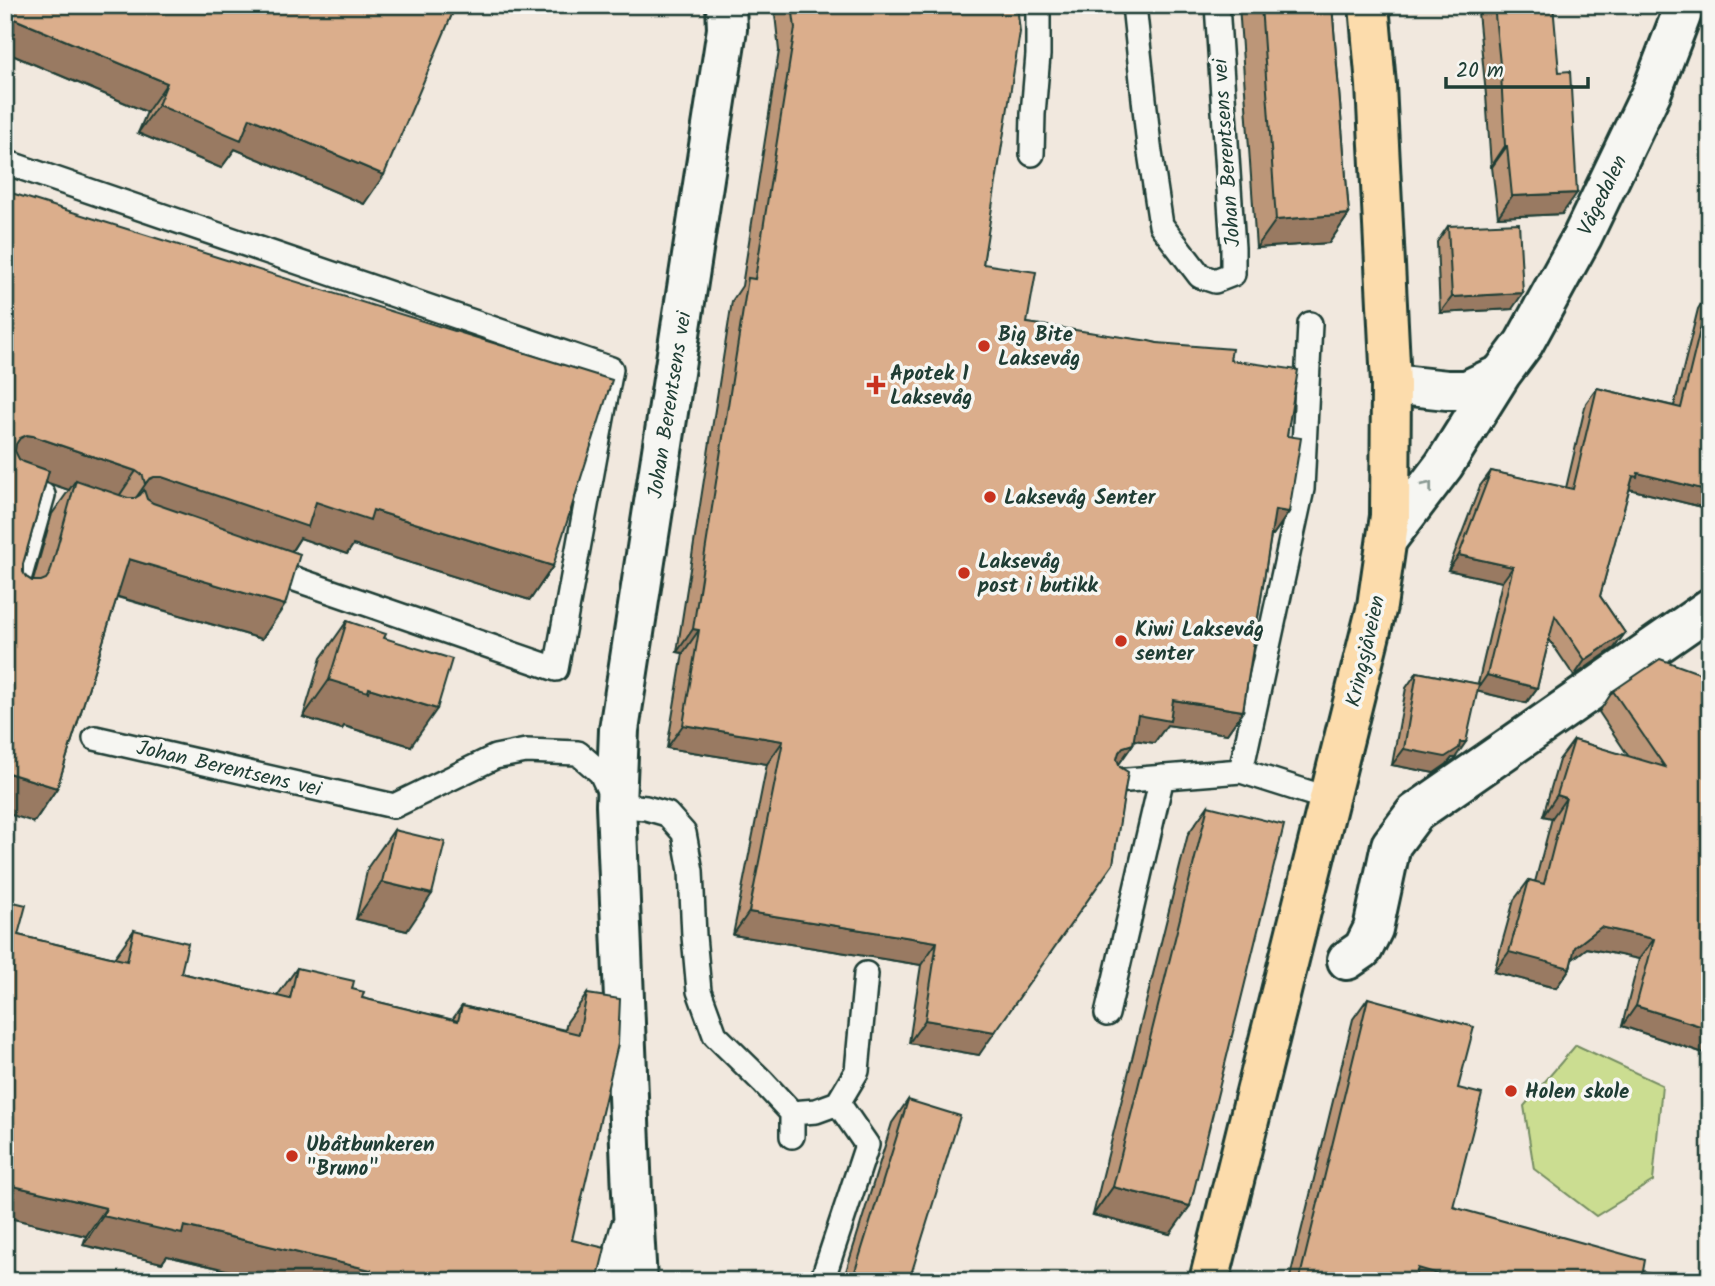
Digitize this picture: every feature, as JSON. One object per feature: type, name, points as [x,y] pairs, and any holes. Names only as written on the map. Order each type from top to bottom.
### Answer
[{"type":"main road","name":"Kringsjåveien","points":[[1209,1281],[1377,606],[1387,540],[1390,516],[1391,384],[1376,85],[1369,5]]},
{"type":"street","name":"Johan Berentsens vei","points":[[638,1281],[616,805],[619,730],[727,29],[726,5]]},
{"type":"street","name":"Vågedalen","points":[[1387,540],[1444,465],[1501,374],[1524,343],[1583,237],[1652,92],[1685,5]]},
{"type":"street","name":"Vågedalen","points":[[1391,384],[1467,390],[1501,374]]},
{"type":"street","points":[[1348,960],[1363,949],[1373,929],[1391,845],[1415,813],[1710,608]]},
{"type":"lane","points":[[1032,154],[1038,5]]},
{"type":"lane","name":"Johan Berentsens vei","points":[[1134,5],[1149,146],[1161,225],[1200,276],[1215,281],[1233,274],[1217,5]]},
{"type":"lane","points":[[5,162],[611,369],[556,668],[240,560]]},
{"type":"lane","points":[[1241,771],[1302,489],[1310,324]]},
{"type":"lane","points":[[18,487],[69,504]]},
{"type":"lane","points":[[13,602],[43,495]]},
{"type":"lane","name":"Johan Berentsens vei","points":[[95,738],[394,806],[495,757],[526,751],[578,753],[601,773],[616,805]]},
{"type":"lane","points":[[1115,781],[1241,771],[1329,799]]},
{"type":"lane","points":[[1107,1014],[1162,777]]},
{"type":"lane","points":[[616,805],[646,808],[667,814],[684,833],[691,871],[699,991],[715,1035],[792,1113],[792,1136]]},
{"type":"lane","points":[[792,1113],[816,1111],[838,1103],[857,1071],[866,974]]},
{"type":"lane","points":[[822,1281],[867,1145],[838,1103]]},
{"type":"lane","name":"Johan Berentsens vei","points":[[608,1281],[632,1193]]},
{"type":"green space","points":[[1576,1045],[1662,1085],[1653,1181],[1596,1216],[1534,1169],[1524,1106]]},
{"type":"building","points":[[5,5],[456,5],[384,175],[250,118],[241,140],[158,105],[167,83],[5,15]]},
{"type":"building","name":"Laksevåg Senter","points":[[792,5],[1017,5],[1020,32],[983,264],[1036,272],[1027,323],[1157,343],[1232,349],[1230,360],[1298,370],[1287,436],[1301,438],[1289,512],[1275,510],[1243,711],[1173,700],[1170,721],[1138,715],[1133,744],[1123,747],[1117,759],[1120,767],[1128,772],[1113,864],[995,1032],[925,1020],[937,942],[749,912],[783,741],[683,725],[699,630],[693,629],[748,278],[755,279],[795,28]]},
{"type":"building","points":[[1261,5],[1332,5],[1349,214],[1276,220]]},
{"type":"building","points":[[1494,5],[1553,5],[1559,72],[1570,71],[1577,193],[1512,196],[1505,146]]},
{"type":"building","points":[[5,191],[612,380],[553,566],[373,510],[370,520],[316,502],[308,527],[162,477],[149,479],[145,484],[143,476],[136,471],[27,435],[20,438],[16,444],[15,451],[19,459],[49,471],[23,564],[23,572],[32,581],[46,579],[50,573],[76,480],[128,498],[135,498],[144,490],[147,499],[153,503],[300,554],[285,605],[129,559],[57,788],[5,772]]},
{"type":"building","points":[[1519,223],[1523,293],[1452,297],[1448,226]]},
{"type":"building","points":[[1709,293],[1710,491],[1638,473],[1637,477],[1633,476],[1600,596],[1625,633],[1585,660],[1555,616],[1537,688],[1487,675],[1513,567],[1459,555],[1491,471],[1573,489],[1597,388],[1681,408]]},
{"type":"building","points":[[347,621],[386,634],[384,638],[452,659],[437,709],[369,688],[368,692],[329,680]]},
{"type":"building","points":[[1660,659],[1710,677],[1710,1029],[1636,1006],[1654,939],[1601,927],[1575,947],[1570,968],[1509,952],[1529,880],[1544,884],[1566,798],[1557,795],[1574,740],[1665,767],[1613,691]]},
{"type":"building","points":[[1417,672],[1479,684],[1466,742],[1460,742],[1459,748],[1445,757],[1404,749]]},
{"type":"building","points":[[1208,806],[1284,825],[1190,1206],[1113,1187]]},
{"type":"building","points":[[394,830],[445,842],[432,894],[382,882]]},
{"type":"building","name":"Ubåtbunkeren \"Bruno\"","points":[[5,900],[26,905],[18,935],[127,961],[134,930],[188,943],[181,973],[290,999],[297,968],[354,981],[352,989],[364,992],[362,998],[458,1021],[462,1006],[579,1034],[587,994],[620,999],[618,1044],[572,1240],[605,1248],[597,1281],[369,1281],[371,1270],[184,1226],[182,1234],[103,1216],[106,1208],[5,1184]]},
{"type":"building","points":[[1368,998],[1474,1027],[1458,1088],[1482,1094],[1453,1207],[1645,1260],[1643,1271],[1677,1281],[1462,1281],[1418,1268],[1414,1281],[1299,1281]]},
{"type":"building","points":[[908,1100],[960,1116],[909,1281],[852,1281]]},
{"type":"place","name":"Big Bite Laksevåg","points":[[984,346]]},
{"type":"place","name":"Apotek 1 Laksevåg","points":[[876,385]]},
{"type":"place","name":"Laksevåg Senter","points":[[990,497]]},
{"type":"place","name":"Laksevåg post i butikk","points":[[964,573]]},
{"type":"place","name":"Kiwi Laksevåg senter","points":[[1121,641]]},
{"type":"place","name":"Holen skole","points":[[1511,1091]]},
{"type":"place","name":"Ubåtbunkeren \"Bruno\"","points":[[292,1156]]}]
